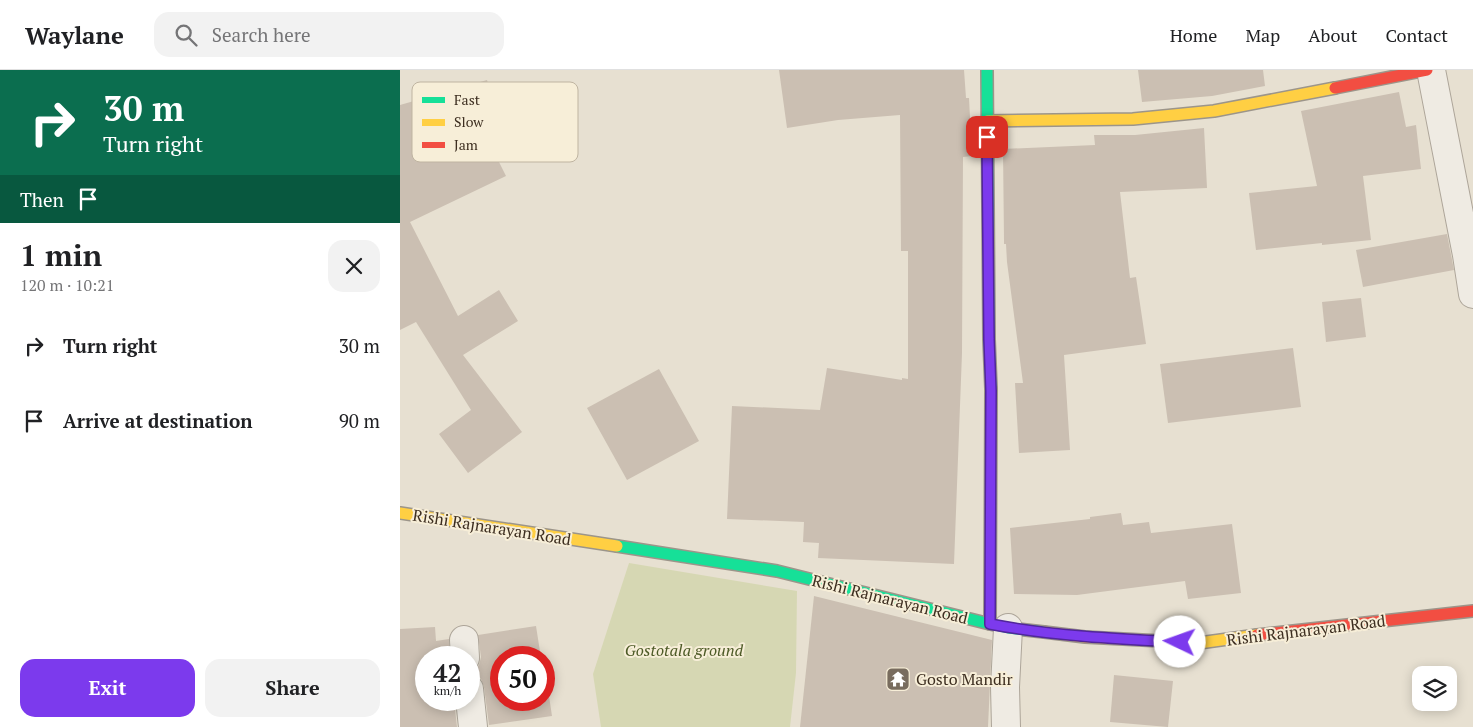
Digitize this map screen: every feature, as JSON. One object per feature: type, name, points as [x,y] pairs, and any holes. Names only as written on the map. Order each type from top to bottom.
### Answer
[{"type":"main road","points":[[986,70],[989,339],[999,626]]},
{"type":"main road","points":[[987,121],[1133,119],[1214,111],[1427,70]]},
{"type":"main road","name":"Rishi Rajnarayan Road","points":[[400,513],[777,571],[999,626],[1085,637],[1200,643],[1285,631],[1473,611]]},
{"type":"street","points":[[1431,70],[1473,294]]},
{"type":"street","points":[[999,626],[1005,687],[1006,727]]},
{"type":"street","points":[[471,711],[473,727]]},
{"type":"green space","name":"Gostotala ground","points":[[629,563],[797,591],[796,673],[790,727],[601,727],[593,674]]},
{"type":"building","points":[[779,70],[964,70],[966,98],[969,98],[972,156],[963,157],[962,353],[954,564],[818,558],[819,543],[803,542],[804,522],[727,519],[732,406],[820,410],[827,368],[902,380],[902,378],[908,379],[908,251],[901,251],[900,115],[838,120],[787,128]]},
{"type":"building","points":[[1138,70],[1263,70],[1265,86],[1212,96],[1142,102]]},
{"type":"building","points":[[1399,92],[1406,127],[1416,125],[1421,169],[1363,176],[1371,240],[1256,250],[1249,193],[1317,186],[1301,111]]},
{"type":"building","points":[[412,102],[412,162],[499,162],[506,176],[410,222],[458,316],[499,290],[518,321],[463,355],[522,432],[468,473],[439,434],[471,410],[416,322],[400,330],[400,105]]},
{"type":"building","points":[[1204,128],[1207,188],[1120,192],[1130,278],[1136,277],[1146,344],[1064,355],[1070,450],[1019,453],[1015,383],[1023,383],[1006,244],[1004,244],[1003,149],[1095,145],[1094,135],[1135,135]]},
{"type":"building","points":[[1447,234],[1454,270],[1363,287],[1356,250]]},
{"type":"building","points":[[1361,298],[1366,337],[1326,342],[1322,302]]},
{"type":"building","points":[[1293,348],[1301,407],[1168,423],[1160,364]]},
{"type":"building","points":[[659,369],[699,441],[627,480],[587,408]]},
{"type":"building","points":[[1121,513],[1123,525],[1149,522],[1151,533],[1232,524],[1241,593],[1188,599],[1185,581],[1077,595],[1014,594],[1010,528],[1090,519],[1090,517]]},
{"type":"building","name":"Gosto Mandir","points":[[814,596],[992,640],[988,727],[800,727]]},
{"type":"building","points":[[536,626],[539,646],[490,646],[490,711],[551,711],[552,716],[489,725],[484,687],[480,678],[481,657],[478,635]]},
{"type":"building","points":[[435,627],[436,641],[449,639],[449,646],[415,646],[415,711],[455,711],[457,727],[400,727],[400,629]]},
{"type":"building","points":[[1114,675],[1173,681],[1168,727],[1110,722]]},
{"type":"traffic: fast","points":[[987,70],[991,389]]},
{"type":"traffic: fast","points":[[617,546],[777,571],[990,624],[1044,632]]},
{"type":"traffic: slow","points":[[987,121],[1133,119],[1214,111],[1335,88]]},
{"type":"traffic: slow","points":[[990,624],[991,389]]},
{"type":"traffic: slow","points":[[400,513],[617,546]]},
{"type":"traffic: slow","points":[[1044,632],[1085,637],[1199,643],[1257,635]]},
{"type":"traffic: jam","points":[[1335,88],[1427,70]]},
{"type":"traffic: jam","points":[[1257,635],[1473,611]]},
{"type":"place","name":"Gosto Mandir","points":[[898,679]]},
{"type":"route","points":[[987,137],[991,391],[990,624],[1008,628],[1085,637],[1180,642]]}]
